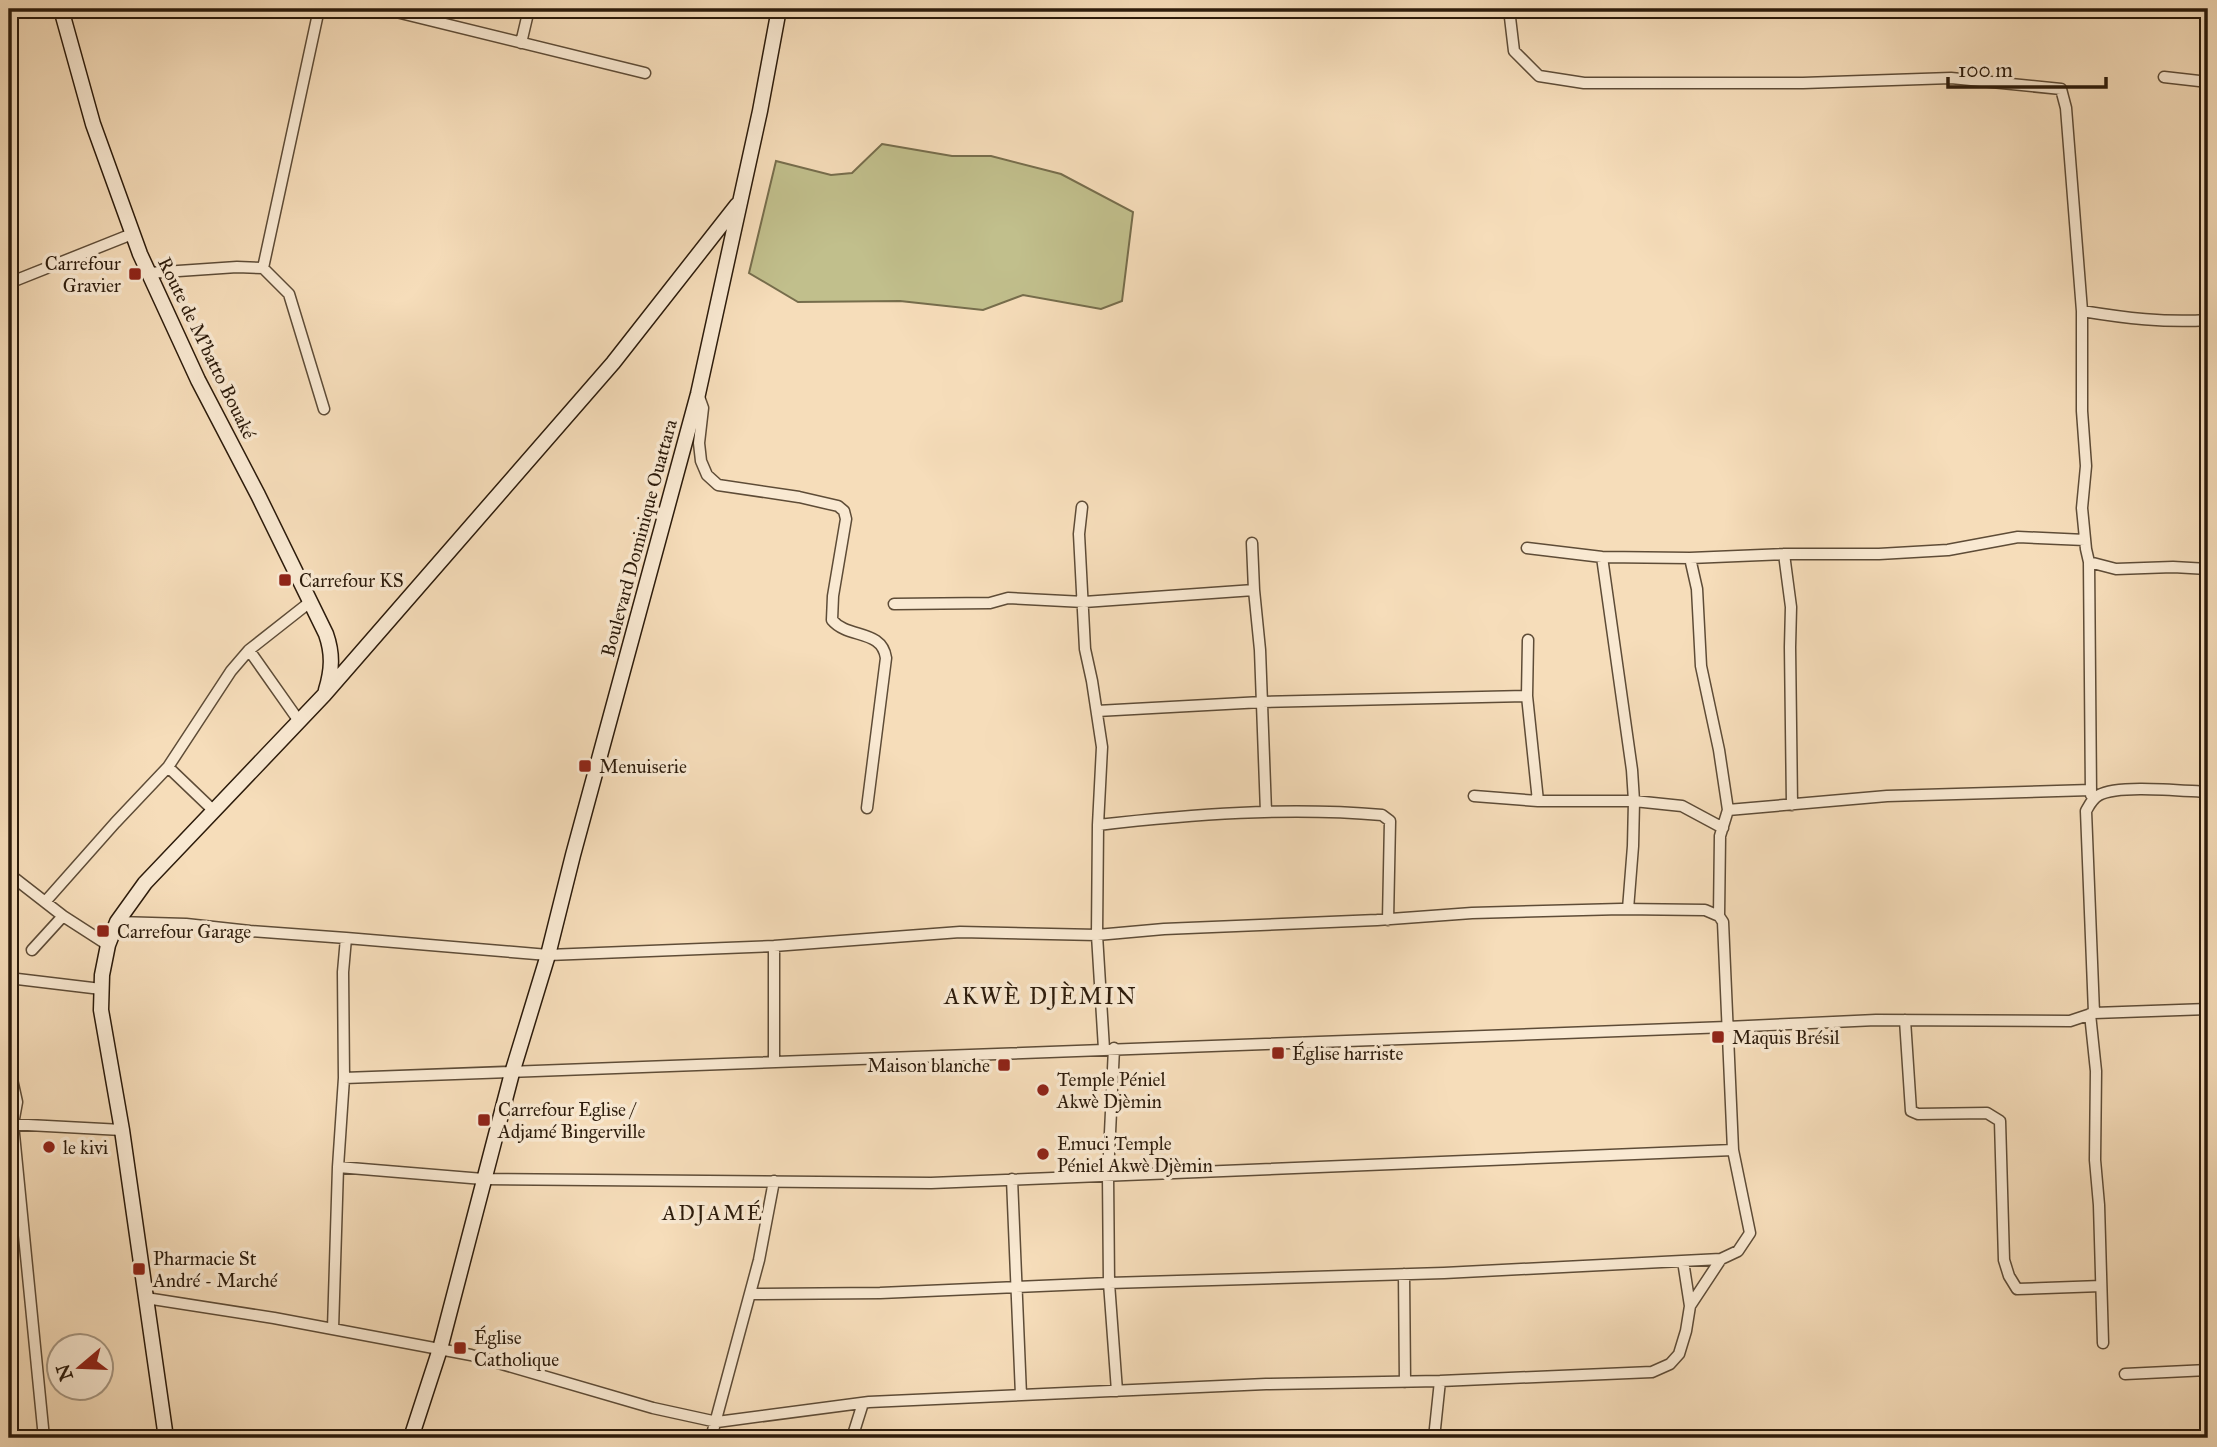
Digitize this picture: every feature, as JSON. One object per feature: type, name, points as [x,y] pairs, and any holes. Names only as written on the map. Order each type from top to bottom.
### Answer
[{"type":"street","name":"Route de M'batto Bouaké","points":[[61,9],[93,124],[132,234],[198,380],[258,495],[331,649],[330,676],[324,695]]},
{"type":"street","points":[[263,268],[319,9]]},
{"type":"street","points":[[384,9],[426,14],[522,43],[645,73]]},
{"type":"street","points":[[522,43],[529,9]]},
{"type":"street","name":"Boulevard Dominique Ouattara","points":[[411,1438],[440,1349],[483,1179],[548,955],[698,394],[760,111],[779,9]]},
{"type":"street","points":[[1509,9],[1514,51],[1539,76],[1584,83],[1803,83],[1951,78],[2061,89],[2066,108],[2082,311],[2082,411],[2086,467],[2082,508],[2089,562],[2091,795],[2086,811],[2096,1071],[2095,1160],[2103,1343]]},
{"type":"street","points":[[2164,77],[2208,82]]},
{"type":"street","points":[[166,1438],[122,1130],[101,1010],[102,975],[108,945],[117,922],[145,883],[324,695],[613,363],[739,202]]},
{"type":"street","points":[[9,282],[132,234]]},
{"type":"street","points":[[149,273],[237,267],[263,268],[289,293],[324,409]]},
{"type":"street","points":[[2082,311],[2134,320],[2177,323],[2208,320]]},
{"type":"street","points":[[698,394],[703,408],[699,443],[701,461],[707,475],[718,485],[799,497],[838,506],[844,511],[846,519],[832,596],[832,620],[838,626],[877,639],[886,658],[867,808]]},
{"type":"street","points":[[1082,507],[1078,524],[1085,649],[1102,747],[1097,935],[1109,1048],[1109,1283],[1116,1391]]},
{"type":"street","points":[[1527,548],[1602,558],[1690,558],[1948,550],[2018,537],[2085,541]]},
{"type":"street","points":[[1252,543],[1260,650],[1266,812]]},
{"type":"street","points":[[1784,554],[1791,607],[1792,805]]},
{"type":"street","points":[[1602,558],[1632,770],[1633,846],[1628,909]]},
{"type":"street","points":[[1690,558],[1697,589],[1701,666],[1719,750],[1728,810],[1720,836],[1719,916]]},
{"type":"street","points":[[2089,562],[2116,569],[2208,569]]},
{"type":"street","points":[[894,604],[990,603],[1008,598],[1084,601],[1254,590]]},
{"type":"street","points":[[45,902],[169,767],[231,671],[249,650],[310,602]]},
{"type":"street","points":[[1528,640],[1527,696],[1538,801]]},
{"type":"street","points":[[249,650],[299,721]]},
{"type":"street","points":[[1097,711],[1262,702],[1527,696]]},
{"type":"street","points":[[169,767],[214,811]]},
{"type":"street","points":[[1728,810],[1887,796],[2091,795],[2122,790],[2208,792]]},
{"type":"street","points":[[1474,796],[1538,801],[1634,801],[1682,806],[1723,828]]},
{"type":"street","points":[[1098,825],[1193,814],[1266,812],[1382,815],[1390,821],[1388,920]]},
{"type":"street","points":[[9,874],[108,945]]},
{"type":"street","points":[[117,922],[186,924],[548,955],[774,946],[960,932],[1097,935],[1472,913],[1705,910],[1719,916],[1723,922],[1733,1150],[1750,1233],[1738,1251],[1721,1259],[1404,1274],[880,1293],[750,1294]]},
{"type":"street","points":[[32,950],[63,915]]},
{"type":"street","points":[[333,1329],[344,1078],[343,972],[346,937]]},
{"type":"street","points":[[774,946],[774,1061]]},
{"type":"street","points":[[9,978],[101,989]]},
{"type":"street","points":[[344,1078],[1727,1027],[1826,1021],[2070,1021],[2092,1014],[2208,1009]]},
{"type":"street","points":[[1905,1020],[1911,1111],[1918,1114],[1987,1113],[2000,1121],[2004,1260],[2013,1283],[2018,1289],[2101,1286]]},
{"type":"street","points":[[9,1066],[17,1102],[11,1124],[44,1438]]},
{"type":"street","points":[[11,1124],[122,1130]]},
{"type":"street","points":[[338,1167],[483,1179],[931,1184],[1733,1150]]},
{"type":"street","points":[[1012,1180],[1021,1395]]},
{"type":"street","points":[[711,1438],[750,1294],[774,1181]]},
{"type":"street","points":[[1690,1306],[1721,1259]]},
{"type":"street","points":[[146,1298],[471,1355],[653,1408],[717,1422],[863,1403],[1266,1384],[1440,1381],[1652,1372],[1670,1364],[1679,1354],[1686,1331],[1690,1306],[1683,1261]]},
{"type":"street","points":[[1404,1274],[1405,1382]]},
{"type":"street","points":[[2125,1374],[2208,1370]]},
{"type":"street","points":[[1434,1438],[1440,1381]]},
{"type":"street","points":[[852,1438],[863,1403]]},
{"type":"shaded area","points":[[882,144],[952,156],[991,156],[1061,174],[1133,212],[1122,301],[1101,309],[1023,295],[983,310],[900,301],[798,302],[749,273],[776,161],[831,175],[852,173]]},
{"type":"place","name":"Carrefour Gravier","points":[[135,274]]},
{"type":"place","name":"Carrefour KS","points":[[285,580]]},
{"type":"place","name":"Menuiserie","points":[[585,766]]},
{"type":"place","name":"Carrefour Garage","points":[[103,931]]},
{"type":"place","name":"Maquis Brésil","points":[[1718,1037]]},
{"type":"place","name":"Église harriste","points":[[1278,1053]]},
{"type":"place","name":"Maison blanche","points":[[1004,1065]]},
{"type":"place","name":"Temple Péniel Akwè Djèmin","points":[[1043,1090]]},
{"type":"place","name":"Carrefour Eglise / Adjamé Bingerville","points":[[484,1120]]},
{"type":"place","name":"le kivi","points":[[49,1147]]},
{"type":"place","name":"Emuci Temple Péniel Akwè Djèmin","points":[[1043,1154]]},
{"type":"place","name":"Pharmacie St André - Marché","points":[[139,1269]]},
{"type":"place","name":"Église Catholique","points":[[460,1348]]},
{"type":"district","name":"AKWÈ DJÈMIN","points":[[1041,996]]},
{"type":"district","name":"ADJAMÉ","points":[[713,1213]]}]
